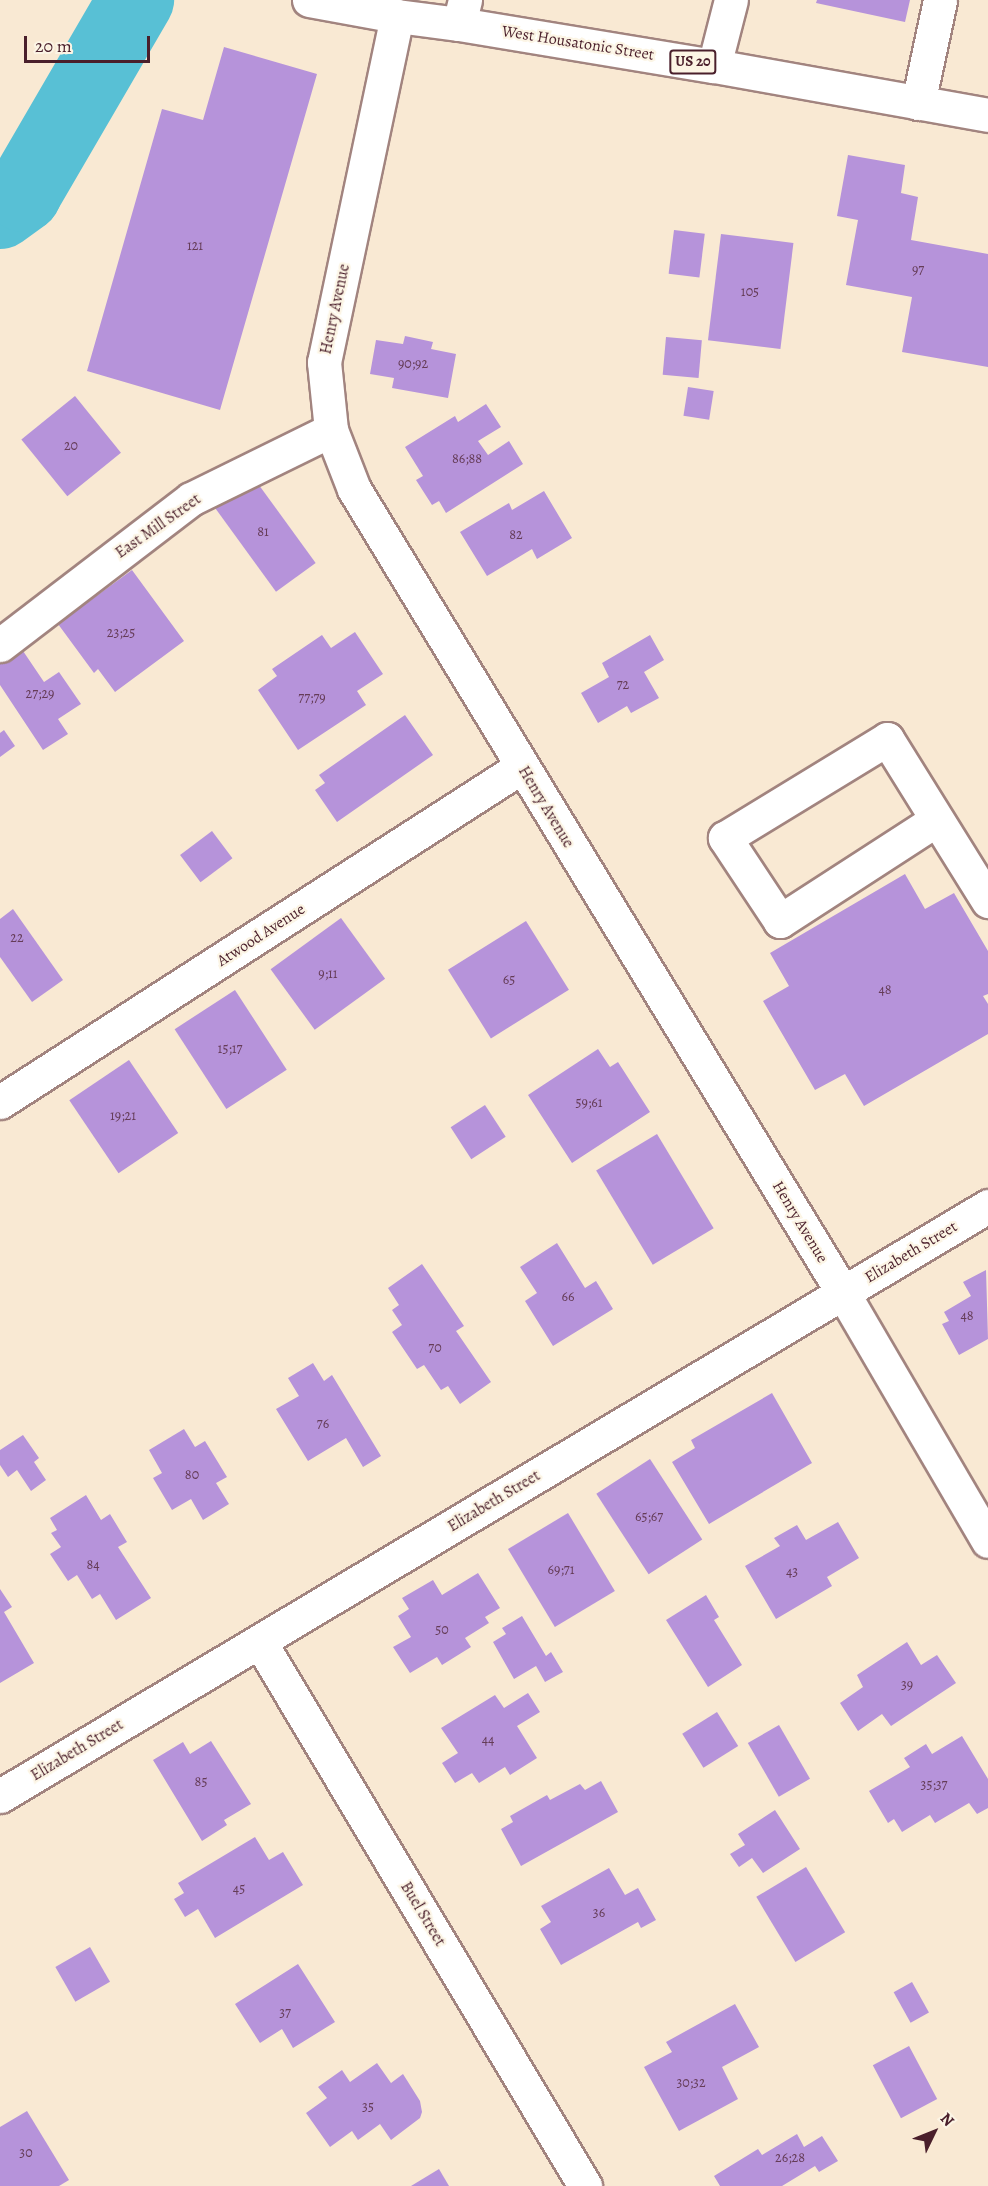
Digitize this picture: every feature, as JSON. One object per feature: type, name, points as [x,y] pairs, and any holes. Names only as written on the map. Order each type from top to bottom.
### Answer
[{"type":"main road","name":"West Housatonic Street","points":[[309,0],[397,16],[462,12],[714,66],[988,115]]},
{"type":"main road","points":[[714,66],[731,0]]},
{"type":"main road","points":[[918,103],[940,0]]},
{"type":"main road","name":"Henry Avenue","points":[[397,16],[324,362],[331,430],[354,489],[843,1293],[988,1541]]},
{"type":"main road","name":"East Mill Street","points":[[0,645],[191,499],[331,430]]},
{"type":"main road","points":[[936,819],[780,921],[725,838],[887,739],[988,901]]},
{"type":"main road","name":"Atwood Avenue","points":[[0,1102],[522,767]]},
{"type":"main road","name":"Elizabeth Street","points":[[0,1796],[988,1206]]},
{"type":"main road","name":"Buel Street","points":[[260,1642],[585,2186]]},
{"type":"building","points":[[817,0],[910,0],[905,22],[816,3]]},
{"type":"building","points":[[224,47],[317,74],[220,410],[87,371],[162,109],[203,120]]},
{"type":"building","points":[[848,155],[905,165],[901,193],[918,197],[911,240],[988,254],[988,367],[902,352],[912,297],[846,285],[858,220],[837,216]]},
{"type":"building","points":[[674,230],[705,234],[699,277],[669,274]]},
{"type":"building","points":[[721,234],[793,243],[780,349],[708,340]]},
{"type":"building","points":[[405,336],[433,342],[431,349],[456,354],[448,398],[392,388],[394,378],[370,374],[376,340],[403,344]]},
{"type":"building","points":[[666,337],[702,340],[699,378],[663,375]]},
{"type":"building","points":[[688,387],[714,391],[709,420],[683,416]]},
{"type":"building","points":[[75,396],[121,453],[67,496],[21,439]]},
{"type":"building","points":[[486,404],[501,427],[478,441],[488,455],[509,441],[523,464],[446,513],[439,501],[432,505],[416,480],[423,476],[405,447],[455,416],[458,422]]},
{"type":"building","points":[[251,474],[316,563],[276,592],[211,503]]},
{"type":"building","points":[[544,491],[572,538],[537,559],[532,549],[487,576],[460,532],[509,503],[512,510]]},
{"type":"building","points":[[132,570],[184,641],[115,692],[98,669],[94,673],[58,624]]},
{"type":"building","points":[[355,632],[383,674],[357,691],[366,705],[298,750],[258,690],[277,676],[272,669],[322,635],[331,648]]},
{"type":"building","points":[[650,635],[664,660],[644,672],[659,698],[631,713],[627,706],[598,723],[581,693],[609,677],[602,663]]},
{"type":"building","points":[[21,648],[44,682],[59,672],[81,704],[58,719],[68,734],[43,750],[0,685],[0,662]]},
{"type":"building","points":[[405,715],[433,755],[337,822],[315,790],[325,783],[319,775]]},
{"type":"building","points":[[4,730],[15,746],[0,757],[0,733]]},
{"type":"building","points":[[212,831],[232,858],[201,882],[180,855]]},
{"type":"building","points":[[905,874],[925,909],[954,893],[988,951],[988,994],[983,996],[988,1004],[988,1034],[864,1106],[845,1074],[815,1090],[763,1001],[789,986],[770,953]]},
{"type":"building","points":[[13,909],[63,980],[32,1002],[0,957],[0,919]]},
{"type":"building","points":[[341,918],[385,979],[315,1030],[271,969]]},
{"type":"building","points":[[526,921],[569,990],[491,1038],[448,970]]},
{"type":"building","points":[[235,990],[287,1070],[226,1109],[175,1029]]},
{"type":"building","points":[[598,1049],[610,1067],[618,1062],[650,1112],[572,1163],[528,1095]]},
{"type":"building","points":[[129,1060],[178,1133],[119,1173],[69,1100]]},
{"type":"building","points":[[485,1105],[506,1137],[471,1159],[451,1127]]},
{"type":"building","points":[[657,1134],[714,1228],[653,1265],[596,1171]]},
{"type":"building","points":[[557,1243],[585,1288],[596,1281],[613,1309],[553,1346],[525,1301],[537,1293],[520,1267]]},
{"type":"building","points":[[422,1264],[464,1326],[456,1331],[491,1382],[460,1404],[448,1386],[441,1390],[424,1365],[417,1369],[392,1332],[402,1325],[392,1310],[399,1305],[388,1288]]},
{"type":"building","points":[[986,1270],[988,1339],[959,1355],[942,1324],[949,1321],[944,1312],[971,1296],[963,1282]]},
{"type":"building","points":[[313,1363],[324,1381],[332,1375],[381,1456],[363,1467],[346,1438],[308,1461],[276,1409],[299,1396],[288,1378]]},
{"type":"building","points":[[772,1393],[812,1463],[709,1524],[672,1462],[695,1448],[691,1440]]},
{"type":"building","points":[[184,1429],[195,1447],[205,1441],[227,1477],[216,1483],[229,1504],[203,1520],[191,1499],[172,1510],[153,1478],[162,1473],[149,1450]]},
{"type":"building","points":[[23,1435],[39,1458],[34,1462],[46,1480],[31,1491],[17,1470],[8,1477],[0,1465],[0,1450]]},
{"type":"building","points":[[650,1459],[702,1540],[649,1574],[596,1494]]},
{"type":"building","points":[[86,1495],[101,1520],[110,1514],[127,1542],[118,1547],[151,1598],[116,1620],[100,1594],[92,1599],[77,1575],[68,1581],[50,1554],[61,1547],[51,1533],[57,1530],[50,1518]]},
{"type":"building","points":[[568,1513],[615,1591],[555,1627],[508,1549]]},
{"type":"building","points":[[838,1522],[859,1558],[827,1577],[832,1586],[776,1619],[745,1566],[780,1546],[774,1538],[797,1525],[806,1540]]},
{"type":"building","points":[[478,1573],[500,1608],[485,1617],[489,1623],[465,1638],[471,1647],[442,1665],[437,1657],[410,1673],[393,1647],[411,1637],[398,1616],[409,1609],[402,1598],[433,1580],[442,1595]]},
{"type":"building","points":[[0,1589],[12,1607],[4,1612],[34,1663],[0,1683]]},
{"type":"building","points":[[706,1595],[719,1617],[714,1620],[742,1665],[708,1687],[666,1620]]},
{"type":"building","points":[[522,1616],[546,1656],[551,1652],[563,1672],[545,1682],[536,1666],[514,1679],[493,1642],[506,1634],[502,1628]]},
{"type":"building","points":[[907,1642],[921,1665],[937,1655],[956,1683],[891,1726],[882,1714],[858,1731],[840,1703],[863,1687],[857,1675]]},
{"type":"building","points":[[528,1693],[540,1712],[517,1726],[537,1758],[510,1775],[505,1767],[479,1783],[472,1773],[455,1783],[442,1763],[458,1753],[441,1728],[495,1695],[504,1708]]},
{"type":"building","points":[[717,1712],[738,1746],[703,1768],[682,1734]]},
{"type":"building","points":[[779,1725],[810,1779],[779,1797],[748,1743]]},
{"type":"building","points":[[962,1736],[988,1779],[988,1808],[977,1814],[969,1803],[935,1823],[930,1815],[902,1832],[894,1819],[888,1823],[869,1791],[910,1767],[904,1758],[926,1744],[932,1754]]},
{"type":"building","points":[[211,1741],[251,1804],[224,1820],[227,1825],[202,1841],[153,1760],[183,1742],[190,1754]]},
{"type":"building","points":[[601,1781],[618,1812],[521,1866],[501,1829],[513,1822],[510,1816],[547,1795],[550,1800],[580,1784],[585,1790]]},
{"type":"building","points":[[775,1810],[800,1849],[763,1873],[752,1858],[739,1867],[730,1854],[745,1845],[738,1834]]},
{"type":"building","points":[[255,1837],[269,1860],[283,1852],[303,1885],[215,1938],[198,1909],[185,1917],[174,1899],[184,1893],[178,1883]]},
{"type":"building","points":[[806,1867],[845,1932],[795,1962],[756,1897]]},
{"type":"building","points":[[609,1868],[625,1895],[638,1888],[656,1920],[641,1928],[638,1922],[561,1965],[540,1929],[551,1922],[541,1906]]},
{"type":"building","points":[[90,1947],[110,1982],[75,2002],[55,1967]]},
{"type":"building","points":[[298,1964],[335,2022],[293,2048],[282,2029],[260,2043],[235,2004]]},
{"type":"building","points":[[912,1982],[929,2013],[911,2023],[894,1992]]},
{"type":"building","points":[[735,2004],[759,2047],[722,2067],[738,2099],[679,2131],[644,2067],[672,2052],[666,2042]]},
{"type":"building","points":[[909,2046],[937,2099],[901,2118],[873,2065]]},
{"type":"building","points":[[377,2063],[391,2083],[403,2074],[420,2101],[422,2112],[420,2118],[391,2140],[380,2124],[358,2140],[352,2131],[330,2147],[306,2113],[327,2098],[318,2087],[342,2070],[350,2082]]},
{"type":"building","points":[[27,2111],[69,2180],[59,2186],[0,2186],[0,2127]]},
{"type":"building","points":[[797,2134],[804,2147],[822,2136],[838,2161],[819,2172],[815,2166],[782,2186],[720,2186],[714,2176],[758,2149],[762,2155]]},
{"type":"building","points":[[439,2169],[449,2186],[411,2186]]},
{"type":"waterway","points":[[0,211],[23,194],[136,0]]}]
